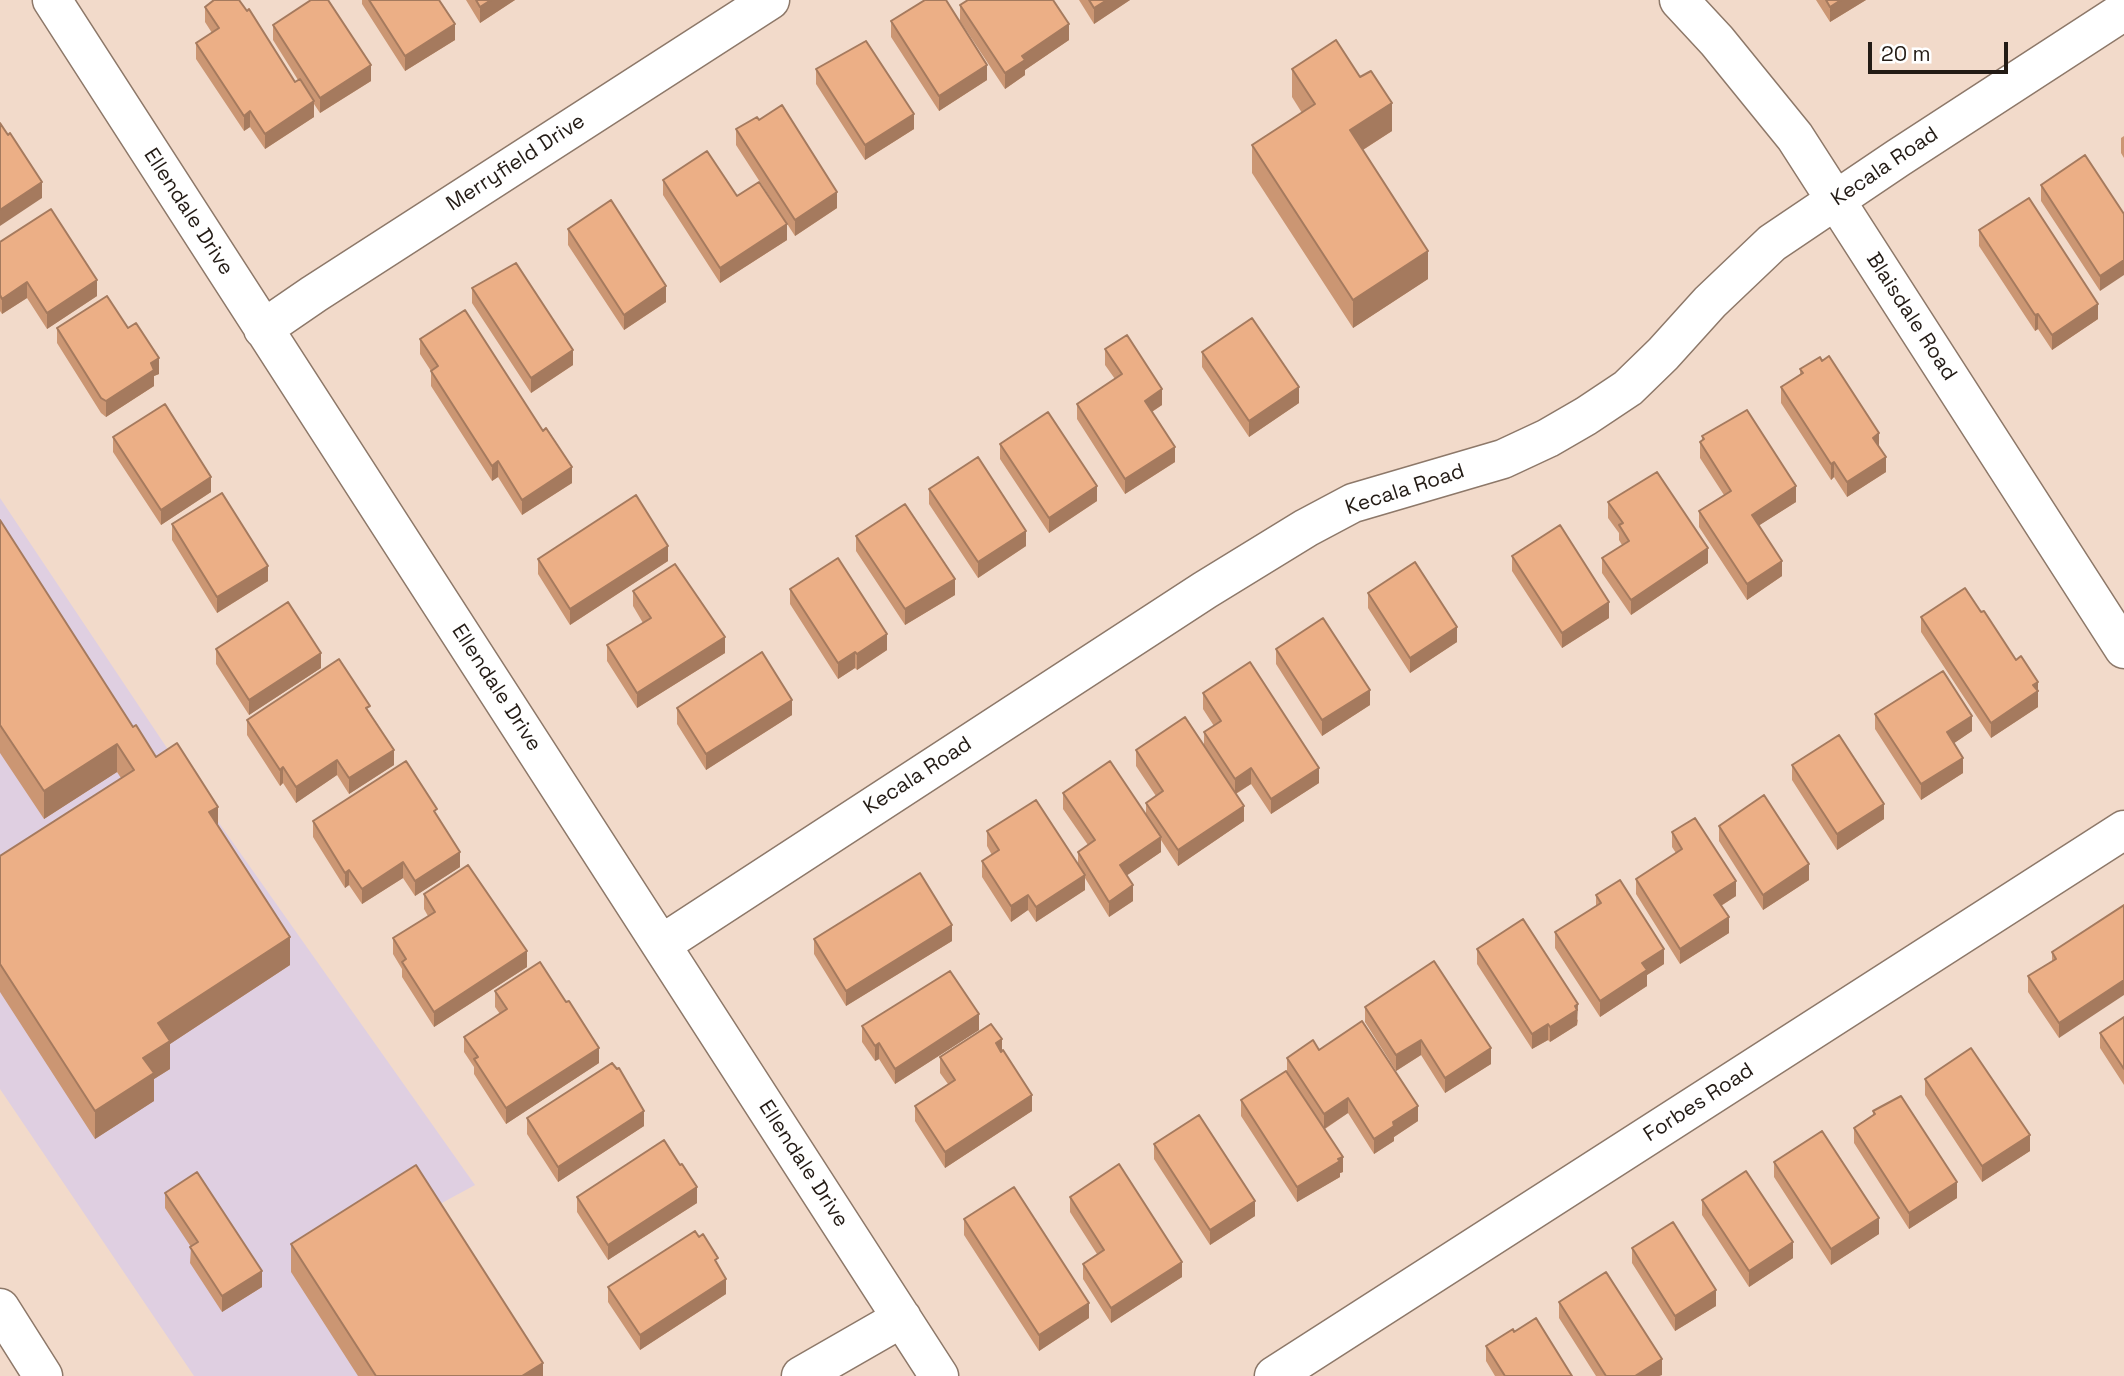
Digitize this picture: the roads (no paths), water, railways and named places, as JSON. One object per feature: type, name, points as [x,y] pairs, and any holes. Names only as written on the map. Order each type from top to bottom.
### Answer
[{"type":"street","name":"Ellendale Drive","points":[[52,0],[939,1376]]},
{"type":"street","name":"Merryfield Drive","points":[[263,329],[770,0]]},
{"type":"street","name":"Blaisdale Road","points":[[1679,0],[1717,41],[1795,138],[2124,649]]},
{"type":"street","name":"Kecala Road","points":[[662,944],[1205,590],[1306,528],[1353,503],[1503,459],[1586,416],[1628,388],[1710,302],[1772,243],[2124,11]]},
{"type":"street","name":"Forbes Road","points":[[1274,1376],[2124,830]]},
{"type":"street","points":[[0,1308],[43,1376]]},
{"type":"street","points":[[801,1376],[902,1318]]}]
